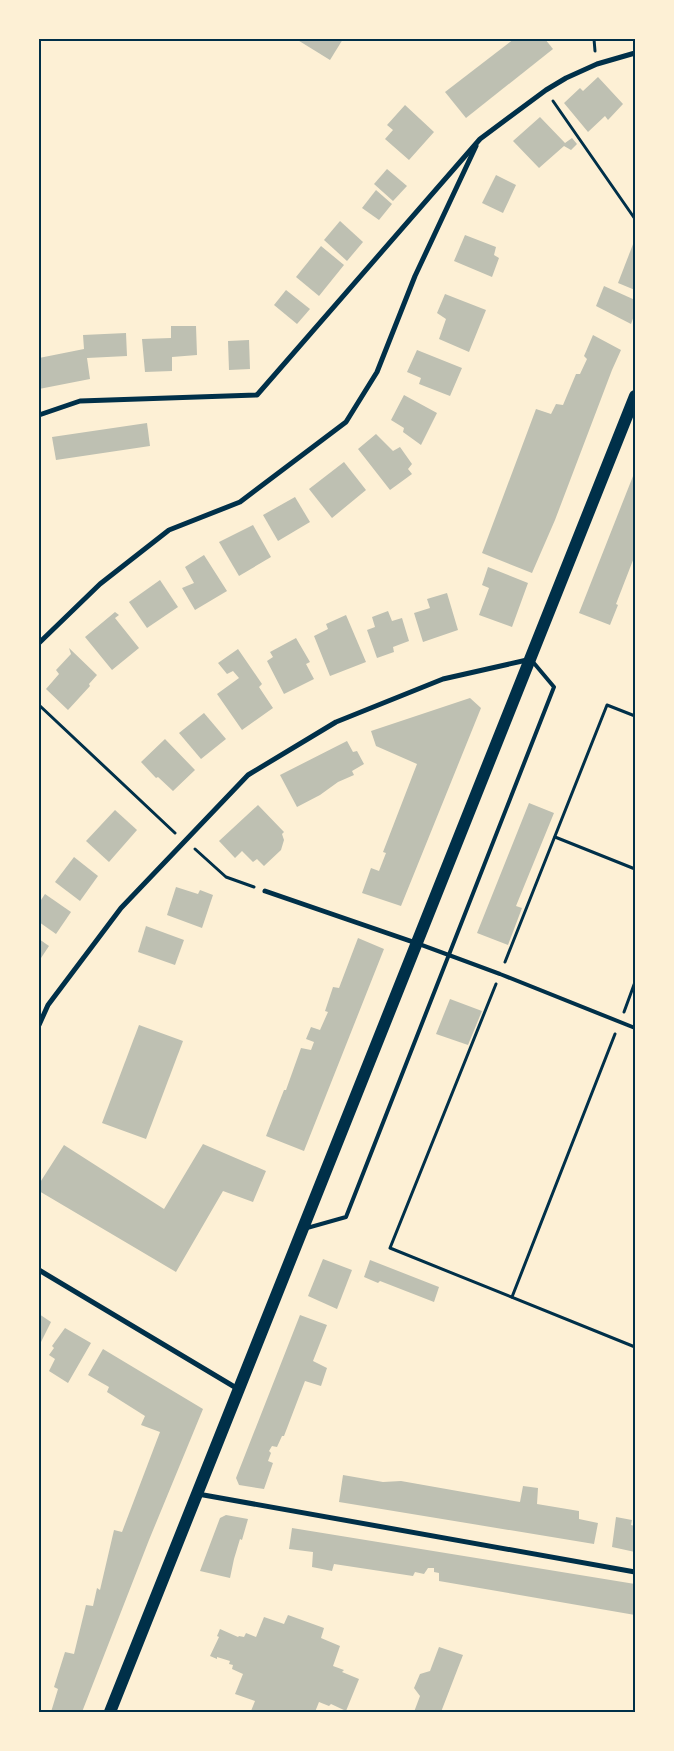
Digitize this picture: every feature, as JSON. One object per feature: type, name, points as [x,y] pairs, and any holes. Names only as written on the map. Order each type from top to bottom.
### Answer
[{"type":"main road","points":[[110,1712],[635,396]]},
{"type":"street","points":[[39,415],[80,401],[257,395],[480,139],[546,90],[596,64],[635,53]]},
{"type":"street","points":[[39,643],[100,584],[169,530],[240,502],[346,422],[377,372],[415,276],[480,139]]},
{"type":"street","points":[[39,1025],[48,1005],[121,908],[248,775],[336,722],[443,679],[530,660]]},
{"type":"street","points":[[265,891],[417,943]]},
{"type":"street","points":[[39,1270],[239,1389]]},
{"type":"street","points":[[197,1494],[635,1572]]},
{"type":"lane","points":[[302,1230],[346,1217],[554,687],[530,660]]},
{"type":"lane","points":[[417,943],[635,1028]]},
{"type":"path","points":[[546,90],[635,218]]},
{"type":"path","points":[[39,705],[226,877],[265,891]]},
{"type":"path","points":[[635,716],[607,705],[390,1248],[635,1347]]},
{"type":"path","points":[[554,837],[635,869]]},
{"type":"path","points":[[512,1297],[635,982]]},
{"type":"building","points":[[296,39],[343,39],[330,60]]},
{"type":"building","points":[[514,39],[545,39],[553,49],[466,118],[445,92]]},
{"type":"building","points":[[598,77],[623,104],[608,120],[605,116],[588,132],[564,103],[580,88],[583,91]]},
{"type":"building","points":[[405,105],[434,132],[409,160],[385,139],[393,130],[387,125]]},
{"type":"building","points":[[540,117],[565,143],[572,138],[577,144],[571,150],[564,146],[539,168],[513,141]]},
{"type":"building","points":[[387,169],[407,186],[393,201],[374,184]]},
{"type":"building","points":[[496,175],[516,185],[503,213],[482,203]]},
{"type":"building","points":[[376,190],[392,204],[379,220],[362,208]]},
{"type":"building","points":[[340,221],[363,242],[347,261],[324,240]]},
{"type":"building","points":[[465,235],[496,247],[494,255],[499,258],[492,277],[454,261]]},
{"type":"building","points":[[635,239],[635,290],[618,283]]},
{"type":"building","points":[[321,246],[344,265],[319,296],[296,277]]},
{"type":"building","points":[[604,286],[635,300],[635,313],[631,324],[596,306]]},
{"type":"building","points":[[286,290],[310,309],[297,324],[274,305]]},
{"type":"building","points":[[445,294],[486,310],[469,352],[439,339],[446,319],[437,313]]},
{"type":"building","points":[[171,326],[196,326],[197,355],[172,357],[172,371],[145,372],[142,339],[171,338]]},
{"type":"building","points":[[126,333],[127,356],[87,358],[90,379],[39,389],[39,358],[84,349],[83,335]]},
{"type":"building","points":[[593,335],[621,350],[555,520],[532,573],[482,553],[536,409],[551,414],[556,404],[563,405],[576,374],[580,374],[587,359],[584,356]]},
{"type":"building","points":[[249,340],[250,369],[229,370],[228,341]]},
{"type":"building","points":[[417,350],[462,368],[450,396],[419,384],[421,378],[407,372]]},
{"type":"building","points":[[404,395],[437,413],[421,445],[403,432],[404,428],[391,420]]},
{"type":"building","points":[[147,423],[150,446],[56,460],[52,437]]},
{"type":"building","points":[[376,434],[393,451],[400,447],[412,464],[408,469],[412,474],[390,490],[358,449]]},
{"type":"building","points":[[344,462],[366,490],[332,518],[309,489]]},
{"type":"building","points":[[635,471],[635,555],[610,625],[579,613]]},
{"type":"building","points":[[295,497],[310,522],[278,541],[263,515]]},
{"type":"building","points":[[253,525],[271,557],[239,576],[219,542]]},
{"type":"building","points":[[204,555],[227,591],[195,610],[182,588],[194,583],[185,567]]},
{"type":"building","points":[[488,567],[528,583],[512,627],[479,615],[489,588],[482,585]]},
{"type":"building","points":[[160,580],[178,607],[147,628],[129,602]]},
{"type":"building","points":[[447,593],[458,630],[423,642],[414,613],[430,608],[427,599]]},
{"type":"building","points":[[388,611],[392,621],[402,618],[409,641],[393,647],[394,652],[377,658],[367,630],[375,627],[372,617]]},
{"type":"building","points":[[115,612],[119,615],[115,618],[139,648],[112,670],[85,637]]},
{"type":"building","points":[[346,615],[366,662],[330,676],[314,636],[328,629],[326,624]]},
{"type":"building","points":[[296,638],[310,662],[306,664],[314,679],[284,694],[267,661],[273,657],[270,652]]},
{"type":"building","points":[[69,648],[97,675],[89,684],[90,686],[68,710],[46,689],[59,674],[56,670],[71,654]]},
{"type":"building","points":[[238,649],[262,684],[259,687],[273,708],[242,730],[217,694],[239,678],[233,671],[227,674],[218,663]]},
{"type":"building","points":[[470,698],[481,708],[401,906],[362,893],[371,868],[379,871],[386,853],[383,852],[417,764],[376,746],[371,731]]},
{"type":"building","points":[[204,713],[226,739],[201,759],[179,733]]},
{"type":"building","points":[[165,739],[195,770],[173,791],[158,777],[156,778],[141,762]]},
{"type":"building","points":[[347,741],[353,752],[357,751],[364,764],[352,771],[354,775],[338,782],[320,795],[297,807],[280,775]]},
{"type":"building","points":[[529,803],[554,813],[516,906],[522,908],[508,945],[477,933]]},
{"type":"building","points":[[258,805],[284,832],[282,834],[284,840],[281,850],[264,866],[257,859],[253,862],[242,851],[235,858],[219,841]]},
{"type":"building","points":[[115,810],[137,830],[109,862],[86,841]]},
{"type":"building","points":[[74,857],[98,876],[80,901],[55,882]]},
{"type":"building","points":[[176,887],[198,894],[200,890],[213,895],[202,928],[167,915]]},
{"type":"building","points":[[45,894],[71,912],[56,934],[39,922],[39,903]]},
{"type":"building","points":[[146,926],[184,940],[175,965],[138,952]]},
{"type":"building","points":[[358,938],[384,949],[304,1151],[266,1136],[284,1090],[286,1090],[301,1048],[311,1050],[314,1042],[306,1039],[311,1027],[320,1030],[328,1012],[325,1011],[333,987],[339,988]]},
{"type":"building","points":[[39,939],[49,946],[39,961]]},
{"type":"building","points":[[450,999],[482,1011],[468,1045],[436,1034]]},
{"type":"building","points":[[139,1025],[183,1041],[146,1139],[102,1123]]},
{"type":"building","points":[[203,1144],[266,1171],[253,1202],[223,1191],[176,1272],[39,1191],[39,1184],[64,1145],[164,1209]]},
{"type":"building","points":[[323,1259],[352,1270],[337,1309],[308,1296]]},
{"type":"building","points":[[370,1260],[439,1287],[434,1302],[380,1281],[378,1283],[364,1277]]},
{"type":"building","points":[[39,1314],[51,1322],[39,1346]]},
{"type":"building","points":[[300,1315],[327,1325],[313,1361],[327,1368],[321,1386],[305,1381],[284,1436],[282,1436],[277,1447],[272,1446],[269,1451],[271,1453],[268,1461],[273,1463],[264,1489],[239,1485],[236,1478]]},
{"type":"building","points":[[65,1328],[91,1343],[68,1383],[49,1371],[55,1359],[49,1355],[54,1348],[52,1346]]},
{"type":"building","points":[[103,1349],[203,1409],[149,1540],[82,1712],[51,1712],[58,1689],[54,1687],[65,1652],[74,1654],[86,1605],[93,1606],[97,1588],[100,1590],[114,1530],[122,1532],[160,1432],[141,1425],[145,1416],[107,1392],[109,1387],[88,1375]]},
{"type":"building","points":[[343,1475],[383,1482],[401,1481],[520,1502],[523,1486],[538,1488],[537,1504],[579,1511],[579,1519],[598,1523],[594,1544],[339,1502]]},
{"type":"building","points":[[226,1515],[248,1519],[242,1540],[240,1539],[230,1578],[200,1571],[220,1518]]},
{"type":"building","points":[[616,1517],[632,1520],[631,1525],[635,1526],[635,1552],[612,1547]]},
{"type":"building","points":[[292,1528],[635,1584],[635,1615],[439,1581],[439,1573],[434,1572],[434,1568],[428,1568],[424,1574],[415,1572],[413,1576],[334,1564],[332,1571],[312,1567],[313,1552],[289,1549]]},
{"type":"building","points":[[288,1615],[324,1628],[321,1638],[340,1646],[333,1666],[359,1679],[346,1711],[331,1704],[329,1706],[319,1702],[315,1712],[251,1711],[255,1701],[235,1694],[243,1674],[232,1669],[233,1665],[229,1664],[230,1661],[210,1656],[219,1637],[217,1636],[220,1629],[238,1637],[244,1637],[246,1633],[256,1637],[264,1617],[284,1624]]},
{"type":"building","points":[[439,1647],[463,1655],[441,1712],[414,1712],[420,1696],[414,1688],[420,1674],[430,1671]]}]
